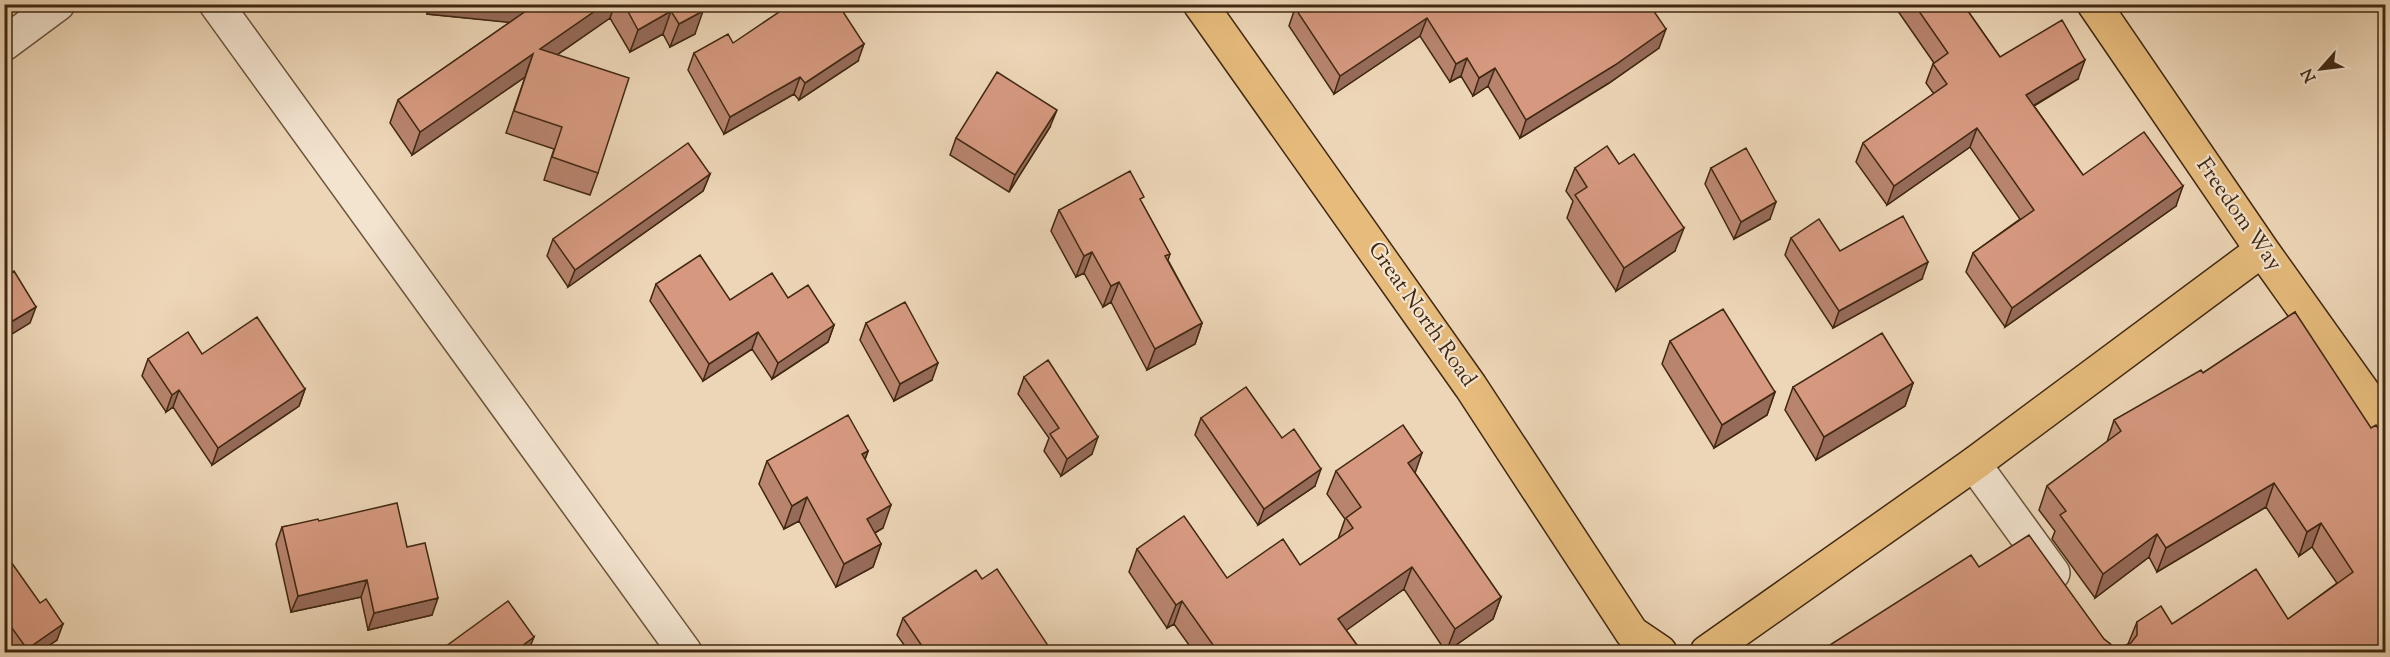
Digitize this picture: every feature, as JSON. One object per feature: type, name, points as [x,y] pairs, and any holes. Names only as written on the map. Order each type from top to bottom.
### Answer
[{"type":"main road","name":"Great North Road","points":[[1200,4],[1471,387],[1633,643],[1660,652]]},
{"type":"main road","name":"Freedom Way","points":[[2094,4],[2262,250],[2385,424]]},
{"type":"main road","points":[[1707,652],[1974,464],[2262,250]]},
{"type":"street","points":[[4,44],[58,4]]},
{"type":"street","points":[[216,4],[685,652]]},
{"type":"street","points":[[1974,464],[2070,596]]},
{"type":"building","points":[[506,4],[532,4],[532,7]]},
{"type":"building","points":[[536,4],[605,4],[540,49],[629,78],[598,173],[552,157],[562,127],[514,111],[533,54],[420,132],[398,100]]},
{"type":"building","points":[[624,4],[699,4],[703,11],[679,24],[671,11],[638,30]]},
{"type":"building","points":[[791,4],[838,4],[864,44],[805,83],[800,77],[730,117],[694,53],[728,34],[733,43]]},
{"type":"building","points":[[1301,4],[1649,4],[1666,29],[1615,65],[1526,120],[1495,68],[1479,78],[1467,58],[1456,64],[1427,18],[1340,76],[1295,8]]},
{"type":"building","points":[[1914,4],[1963,4],[2000,57],[2062,20],[2085,60],[2026,95],[2083,175],[2144,132],[2183,186],[2012,308],[1973,253],[2034,210],[1977,128],[1894,186],[1863,143],[1947,84],[1933,64],[1948,53]]},
{"type":"building","points":[[997,72],[1057,110],[1015,175],[956,138]]},
{"type":"building","points":[[688,143],[710,174],[575,270],[553,239]]},
{"type":"building","points":[[1607,146],[1619,164],[1634,154],[1684,228],[1624,268],[1575,195],[1587,187],[1575,168]]},
{"type":"building","points":[[1746,148],[1776,202],[1741,222],[1711,168]]},
{"type":"building","points":[[1130,171],[1144,197],[1140,199],[1170,254],[1165,256],[1202,323],[1155,349],[1119,282],[1111,286],[1092,252],[1084,256],[1059,210]]},
{"type":"building","points":[[1903,216],[1928,262],[1839,311],[1791,238],[1819,219],[1840,251]]},
{"type":"building","points":[[700,255],[730,300],[772,273],[788,298],[808,285],[834,325],[778,363],[758,332],[709,364],[656,284]]},
{"type":"building","points":[[14,271],[36,307],[6,325],[4,323],[4,277]]},
{"type":"building","points":[[905,302],[938,363],[900,384],[866,323]]},
{"type":"building","points":[[1723,309],[1775,392],[1722,425],[1670,341]]},
{"type":"building","points":[[2295,312],[2371,428],[2376,425],[2385,439],[2385,652],[2286,652],[2280,645],[2268,652],[1823,652],[1822,650],[1971,555],[1979,567],[2029,535],[2104,639],[2113,646],[2122,647],[2131,643],[2137,635],[2137,622],[2161,606],[2172,624],[2256,569],[2288,619],[2353,572],[2321,523],[2307,532],[2274,483],[2166,548],[2157,534],[2103,574],[2060,515],[2066,511],[2047,486],[2121,431],[2114,420],[2201,370],[2203,373]]},
{"type":"building","points":[[257,317],[305,389],[218,448],[179,390],[172,395],[148,359],[188,332],[202,354]]},
{"type":"building","points":[[1882,333],[1913,383],[1824,437],[1793,387]]},
{"type":"building","points":[[1048,360],[1098,437],[1067,459],[1050,434],[1059,428],[1024,377]]},
{"type":"building","points":[[1246,387],[1282,438],[1294,429],[1321,469],[1264,509],[1201,418]]},
{"type":"building","points":[[848,415],[868,451],[862,454],[891,505],[867,519],[881,544],[844,564],[807,497],[792,506],[767,461]]},
{"type":"building","points":[[1403,425],[1422,453],[1408,463],[1501,597],[1455,629],[1412,567],[1338,619],[1362,652],[1218,652],[1182,601],[1176,605],[1137,549],[1184,516],[1227,578],[1283,539],[1300,565],[1353,528],[1346,518],[1361,507],[1336,471]]},
{"type":"building","points":[[397,503],[407,547],[425,543],[438,598],[374,613],[367,580],[298,596],[282,527]]},
{"type":"building","points":[[4,552],[40,603],[46,599],[63,624],[27,649],[4,617]]},
{"type":"building","points":[[997,569],[1051,650],[1048,652],[926,652],[903,618],[976,570],[982,579]]},
{"type":"building","points":[[508,601],[534,637],[516,652],[438,652]]}]
